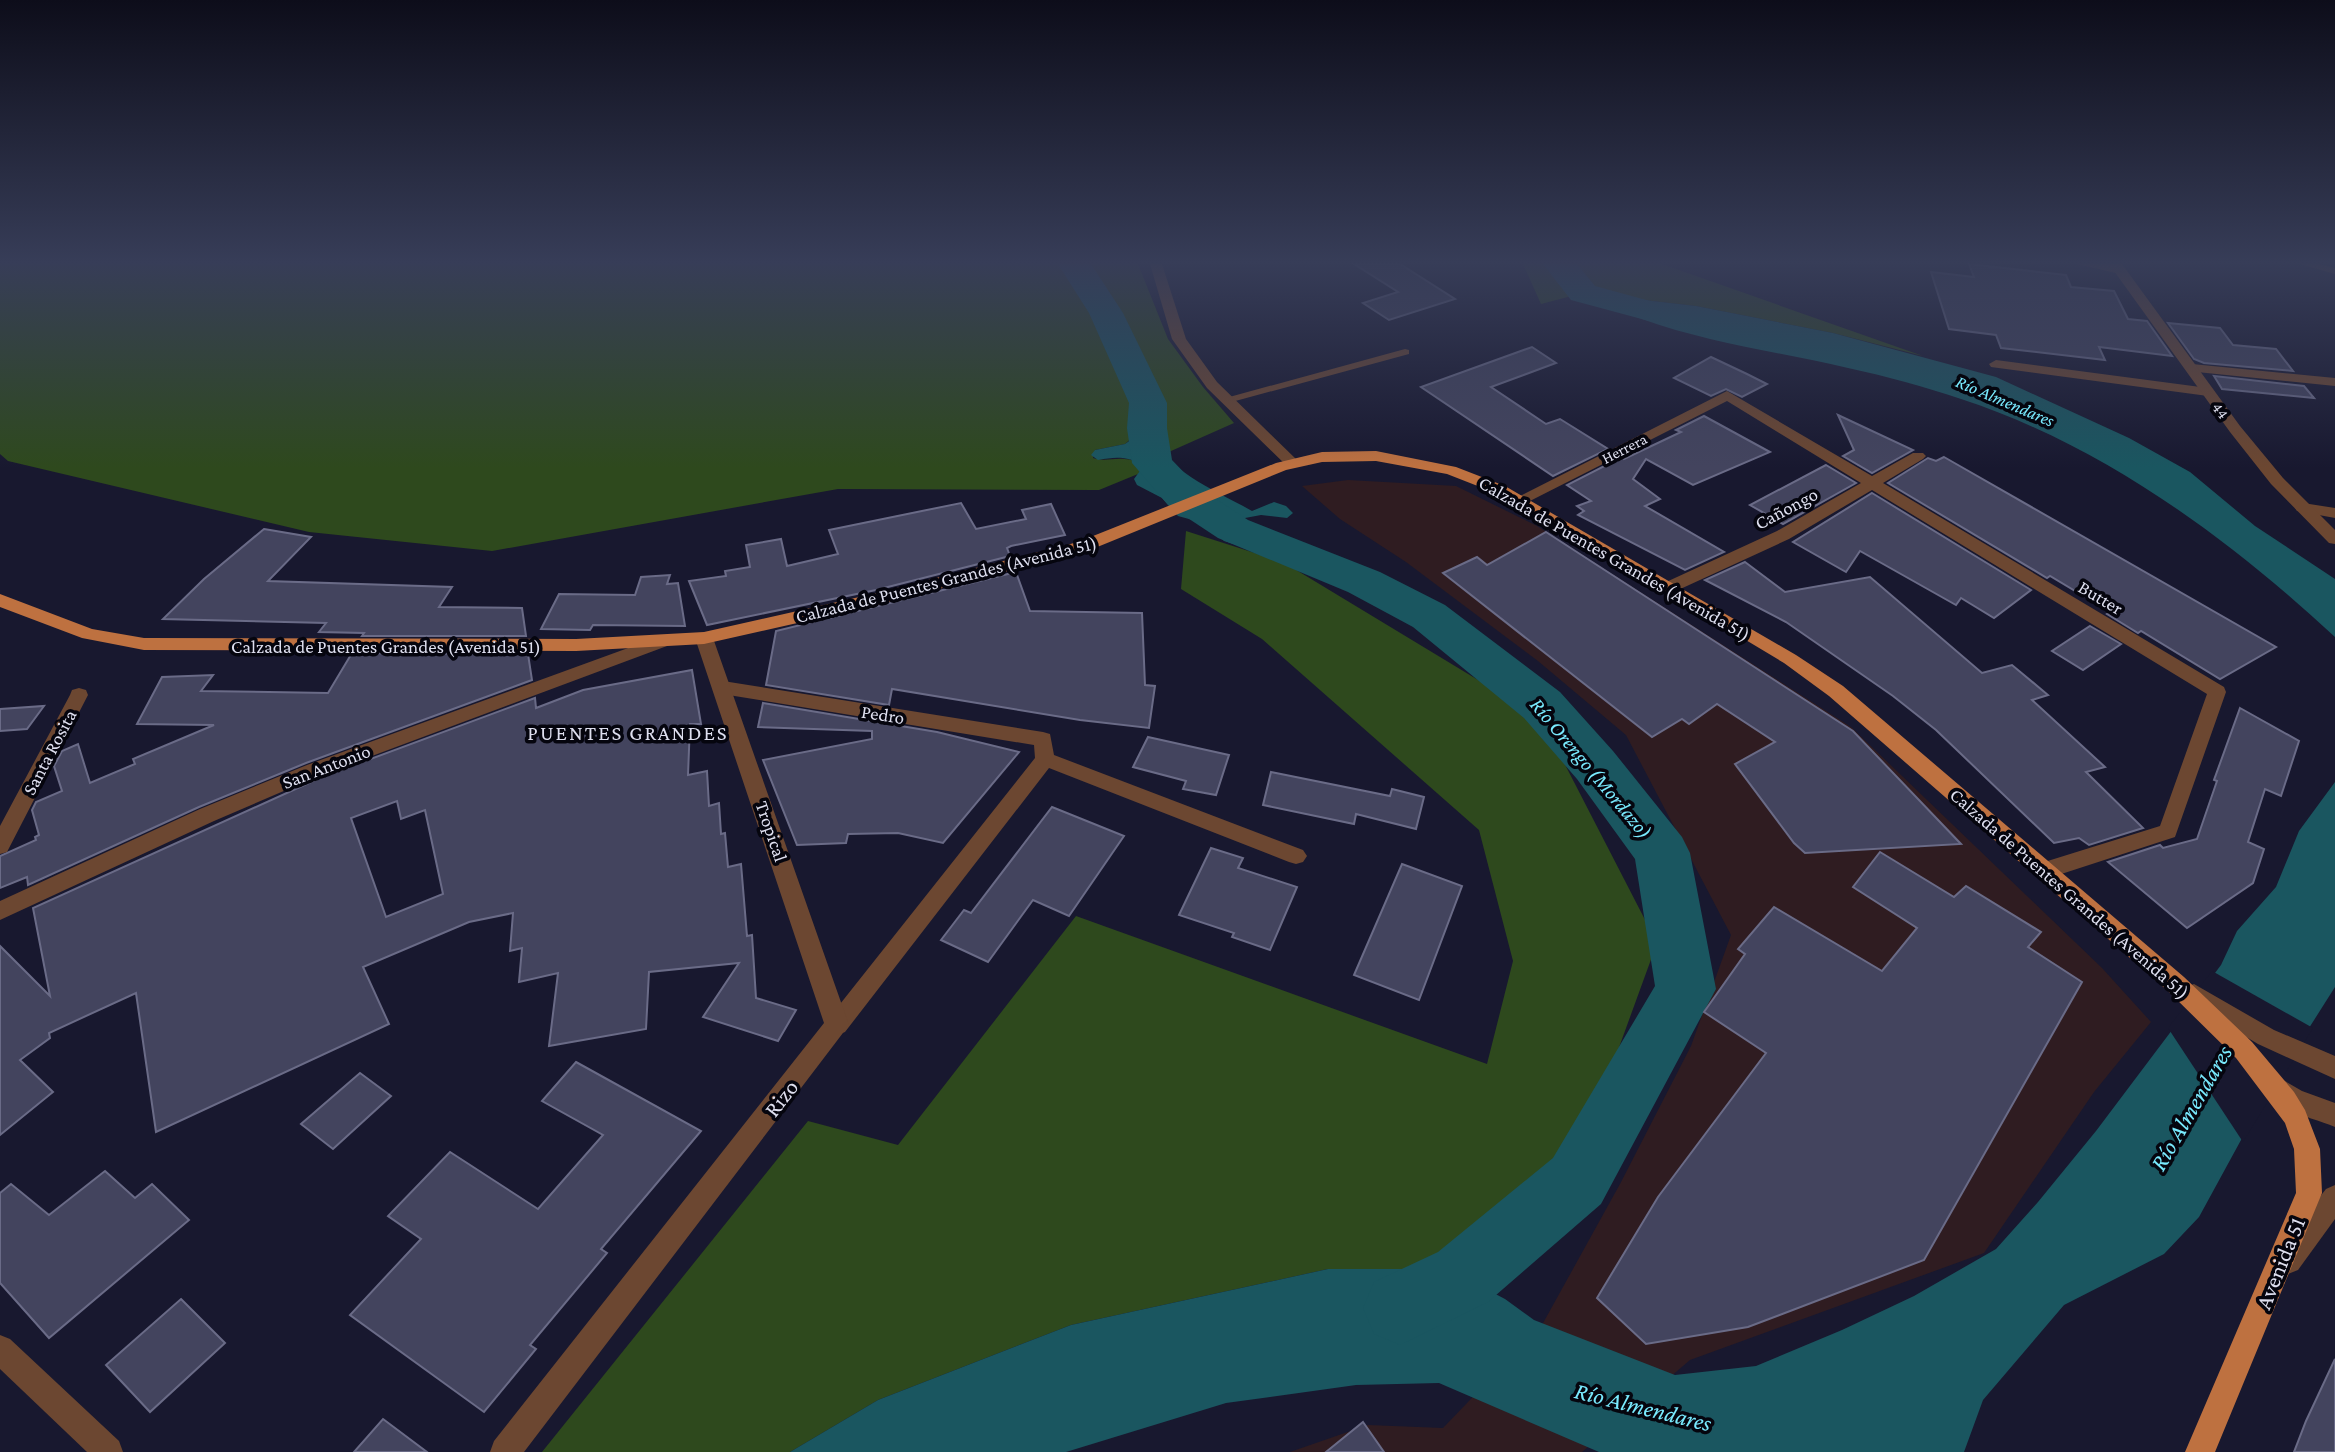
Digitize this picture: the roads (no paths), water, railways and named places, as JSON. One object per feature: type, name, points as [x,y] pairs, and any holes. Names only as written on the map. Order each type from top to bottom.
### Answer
[{"type":"main road","name":"Calzada de Puentes Grandes (Avenida 51)","points":[[0,600],[94,637],[111,642],[144,644],[361,646],[661,642],[704,638],[1084,546],[1269,470],[1322,457],[1351,455],[1401,458],[1479,480],[1520,500],[1790,659],[1836,691],[2176,984],[2244,1050],[2265,1075]]},
{"type":"main road","name":"Avenida 51","points":[[2204,1450],[2309,1193],[2303,1112],[2265,1075]]},
{"type":"street","points":[[1178,332],[1212,384],[1293,464]]},
{"type":"street","name":"44","points":[[2165,332],[2277,481],[2335,539]]},
{"type":"street","points":[[1996,364],[2208,392]]},
{"type":"street","points":[[2192,368],[2335,382]]},
{"type":"street","name":"Butter","points":[[1727,396],[2217,692],[2168,831],[2046,870]]},
{"type":"street","name":"Herrera","points":[[1520,500],[1727,396]]},
{"type":"street","name":"Cañongo","points":[[1670,587],[1783,535],[1918,456]]},
{"type":"street","points":[[2303,508],[2335,513]]},
{"type":"street","name":"Tropical","points":[[704,638],[837,1025]]},
{"type":"street","name":"San Antonio","points":[[0,911],[207,815],[307,773],[661,642]]},
{"type":"street","name":"Pedro","points":[[723,688],[1044,749],[1296,856]]},
{"type":"street","name":"Santa Rosita","points":[[0,846],[79,695]]},
{"type":"street","name":"Rizo","points":[[505,1452],[837,1025],[1044,749]]},
{"type":"street","points":[[2176,984],[2266,1037],[2335,1068]]},
{"type":"street","points":[[2303,1112],[2335,1115]]},
{"type":"street","points":[[2307,1149],[2313,1132],[2335,1115]]},
{"type":"street","points":[[2277,1274],[2335,1198]]},
{"type":"street","points":[[0,1349],[108,1452]]},
{"type":"lane","points":[[1228,399],[1405,352]]},
{"type":"water","name":"Río Almendares","points":[[1684,332],[1833,333],[1996,377],[2129,438],[2190,472],[2255,526],[2335,579],[2335,637],[2251,564],[2206,530],[2113,468],[2064,442],[2013,418],[1919,386],[1822,362]]},
{"type":"water","points":[[1147,428],[1167,457],[1192,478],[1252,511],[1274,502],[1286,506],[1293,513],[1287,518],[1261,515],[1245,518],[1244,522],[1255,525],[1264,534],[1286,540],[1273,557],[1224,541],[1207,524],[1178,516],[1162,498],[1137,485],[1134,479],[1142,468],[1140,463],[1119,458],[1098,460],[1091,455],[1095,450],[1125,444]]},
{"type":"water","name":"Río Almendares","points":[[2335,782],[2335,987],[2259,1107],[2199,1217],[2164,1254],[2064,1305],[1983,1400],[1964,1452],[1599,1452],[1439,1383],[1356,1385],[1226,1403],[1066,1452],[790,1452],[878,1400],[1071,1325],[1328,1269],[1426,1269],[1463,1277],[1505,1299],[1534,1320],[1675,1375],[1756,1366],[1842,1330],[1914,1296],[1996,1249],[2096,1131],[2221,965],[2237,931],[2276,887],[2299,831]]},
{"type":"waterway","name":"Río Orengo (Mordazo)","points":[[1115,332],[1148,403],[1147,428],[1152,463],[1183,496],[1233,529],[1364,582],[1429,616],[1542,705],[1595,765],[1662,853],[1686,989],[1577,1181],[1463,1277],[1400,1308]]},
{"type":"district","name":"PUENTES GRANDES","points":[[628,733]]}]
